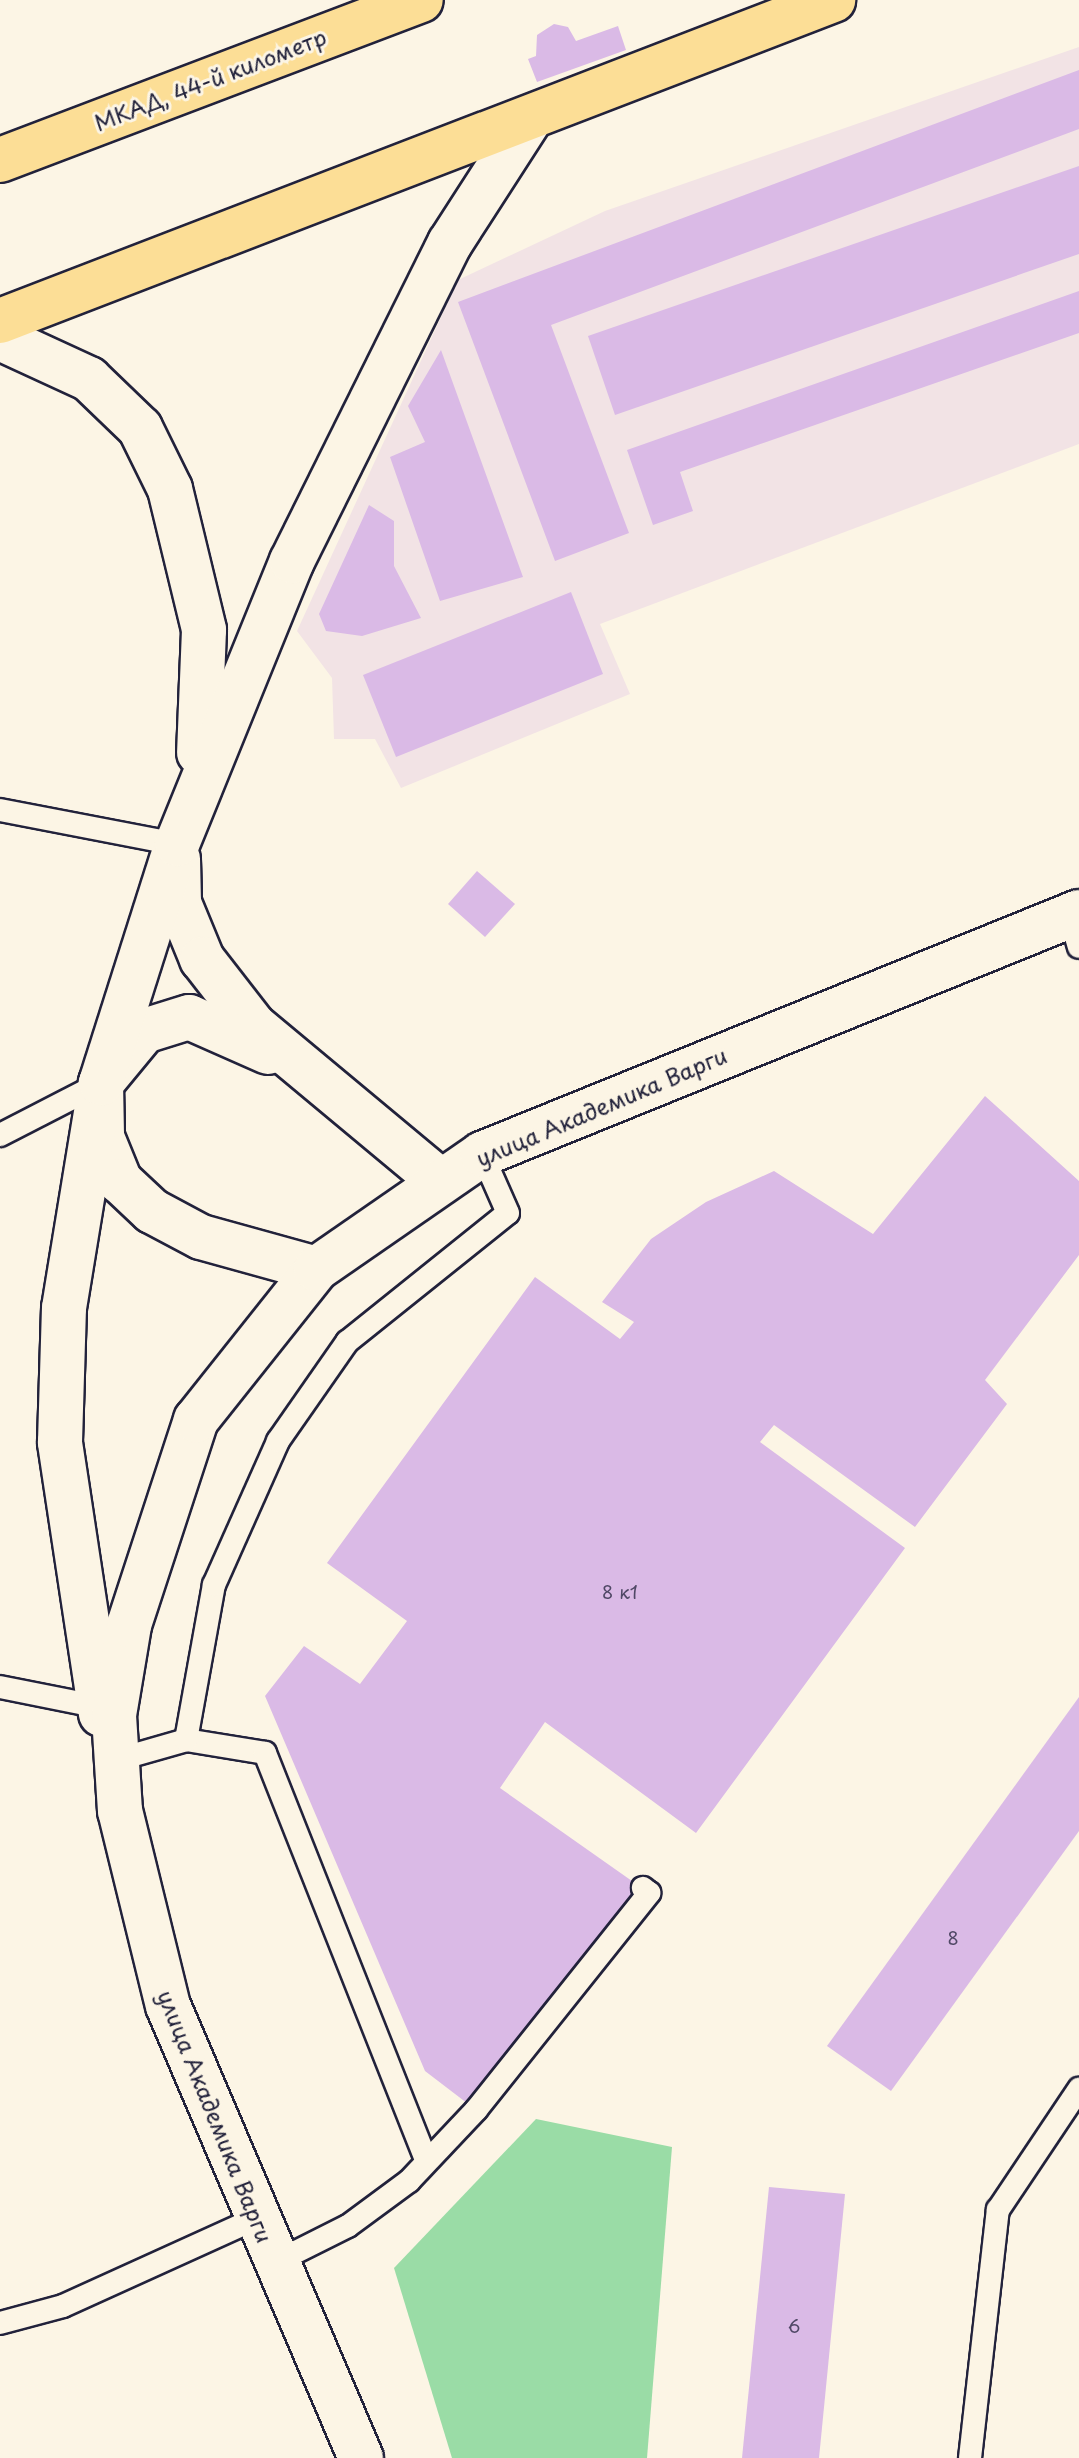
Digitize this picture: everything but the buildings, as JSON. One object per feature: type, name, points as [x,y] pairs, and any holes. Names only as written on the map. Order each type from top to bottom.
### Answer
[{"type":"main road","name":"МКАД, 44-й километр","points":[[0,160],[421,0]]},
{"type":"main road","points":[[0,321],[833,0]]},
{"type":"street","points":[[307,1077],[202,959],[179,903],[177,844],[292,561],[377,383],[487,178],[530,119]]},
{"type":"street","points":[[0,338],[89,379],[140,428],[170,489],[204,630],[203,738],[177,844],[101,1083],[64,1308],[60,1442],[100,1707],[120,1811]]},
{"type":"street","name":"улица Академика Варги","points":[[361,2458],[168,2006],[120,1811],[113,1761],[129,1625],[196,1420],[316,1269],[439,1180],[482,1154],[1076,925]]},
{"type":"street","points":[[316,1269],[201,1237],[152,1211],[114,1167],[102,1137],[101,1083],[144,1031],[189,1017],[244,1036],[307,1077],[439,1180]]},
{"type":"lane","points":[[0,810],[177,844]]},
{"type":"lane","points":[[0,1135],[101,1083]]},
{"type":"lane","points":[[186,1740],[214,1585],[278,1441],[347,1342],[508,1213],[482,1154]]},
{"type":"lane","points":[[0,1687],[100,1707]]},
{"type":"lane","points":[[113,1761],[186,1740],[265,1753],[426,2160]]},
{"type":"lane","points":[[276,2262],[348,2226],[426,2160],[476,2110],[649,1893],[643,1888]]},
{"type":"lane","points":[[970,2458],[998,2210],[1079,2089]]},
{"type":"lane","points":[[0,2323],[63,2306],[257,2218]]},
{"type":"shaded area","points":[[1079,47],[1079,444],[600,624],[630,694],[401,788],[375,739],[334,739],[332,678],[297,631],[458,280],[605,211]]},
{"type":"green space","points":[[536,2119],[672,2147],[647,2458],[452,2458],[394,2268]]}]
